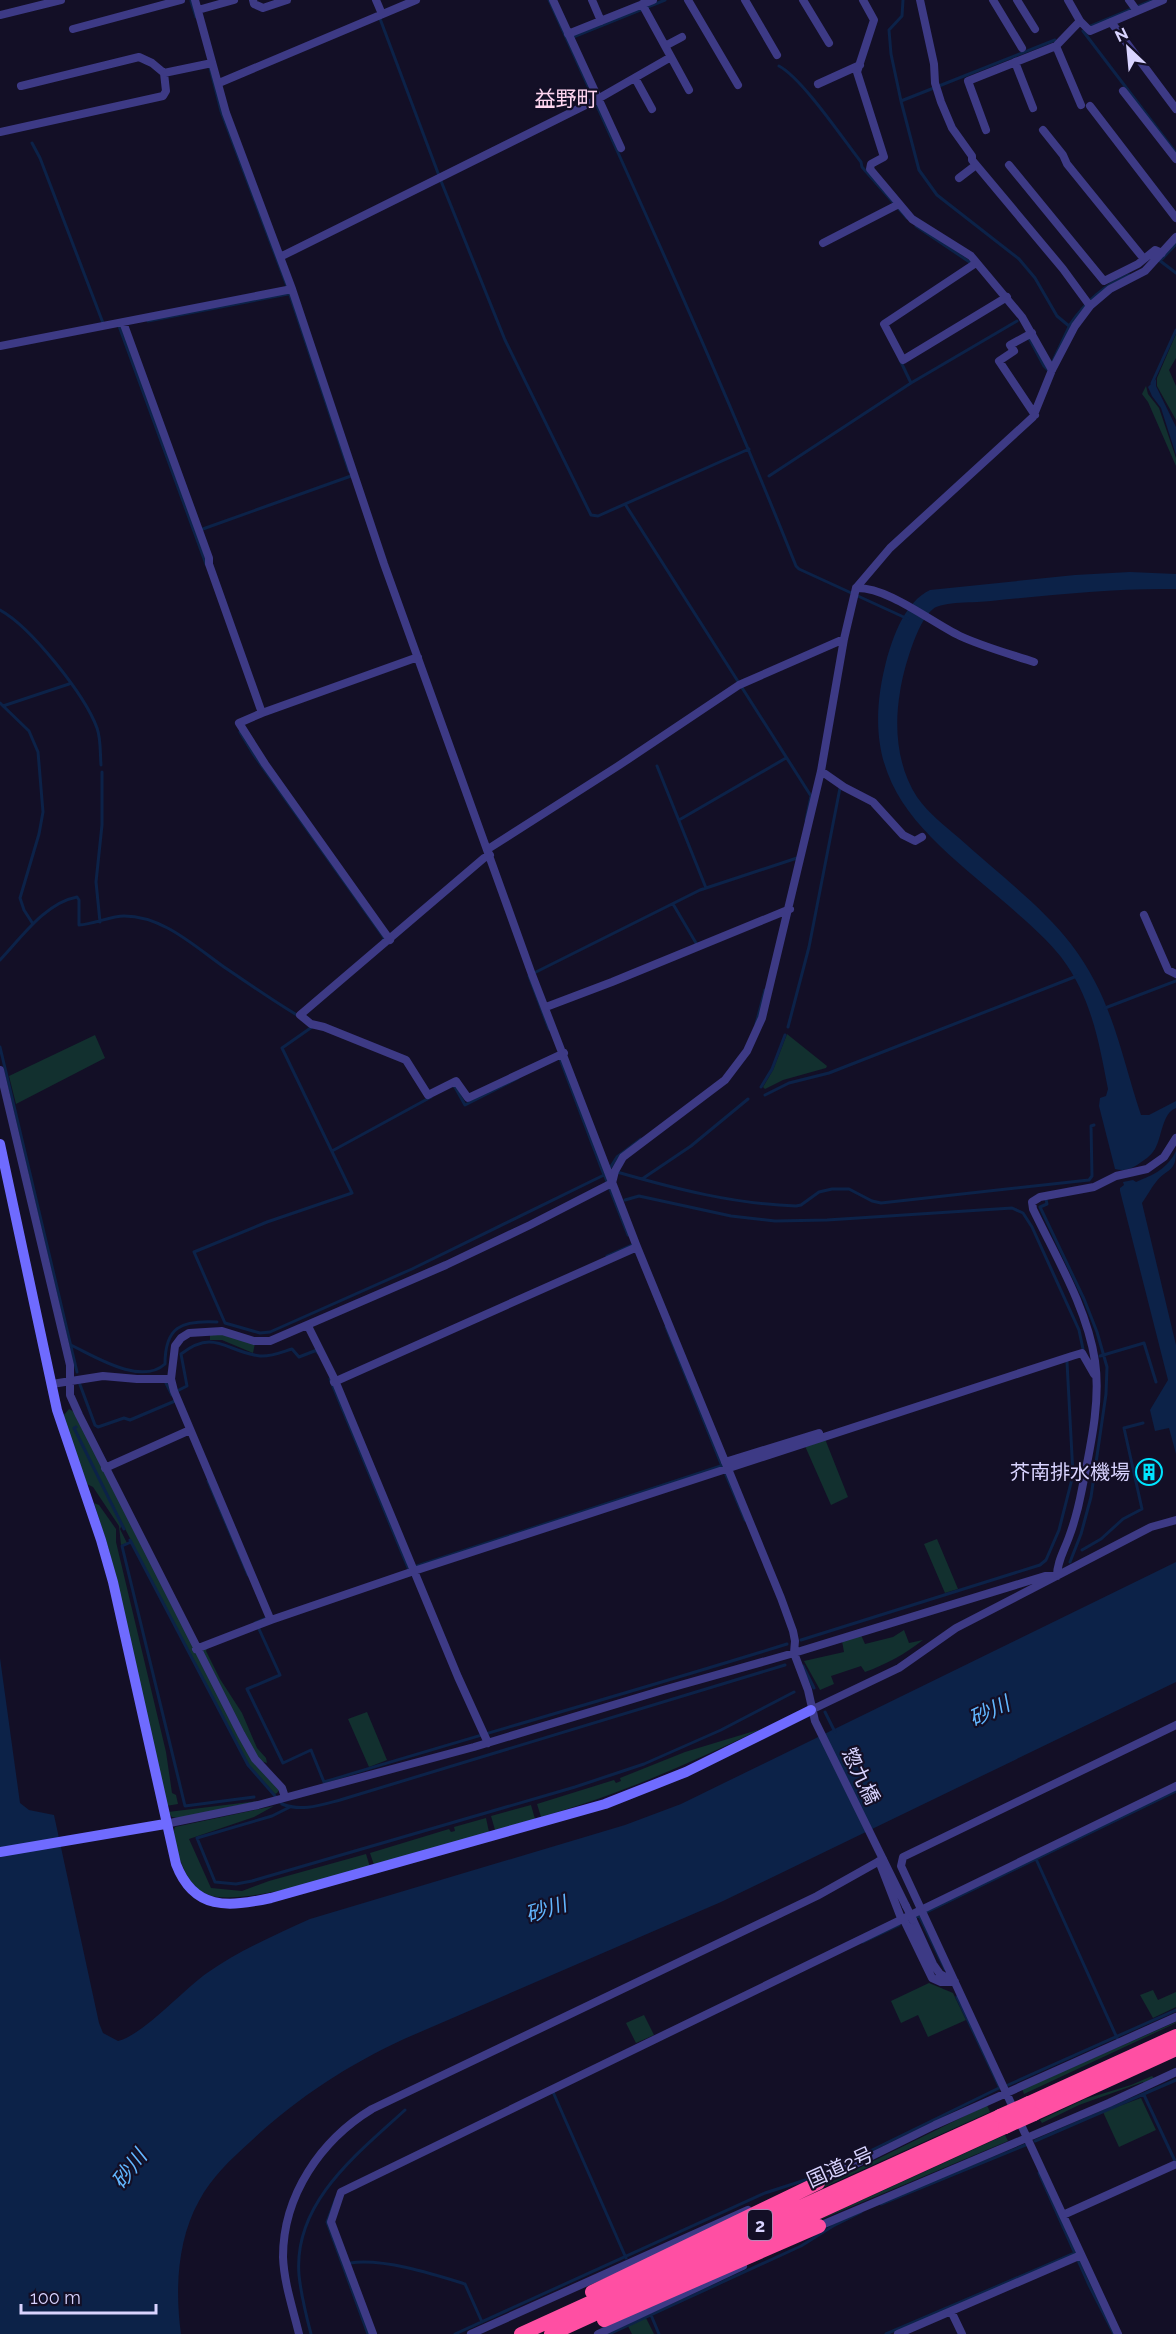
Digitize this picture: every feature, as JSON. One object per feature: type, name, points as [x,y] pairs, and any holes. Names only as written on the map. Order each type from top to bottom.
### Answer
[{"type":"highway","name":"国道2号","points":[[550,2334],[1031,2108],[1176,2036]]},
{"type":"highway","name":"国道2号","points":[[1031,2108],[1176,2049]]},
{"type":"highway","name":"国道2号","points":[[521,2334],[1003,2121]]},
{"type":"highway","points":[[507,2334],[818,2183]]},
{"type":"highway","points":[[571,2334],[819,2226]]},
{"type":"street","points":[[0,15],[61,0]]},
{"type":"street","points":[[73,29],[181,0]]},
{"type":"street","name":"惣九橋","points":[[195,0],[210,63],[219,83],[247,171],[280,257],[289,290],[487,855],[564,1053],[609,1184],[727,1465],[793,1631],[794,1653],[808,1690],[815,1721],[877,1846],[881,1860]]},
{"type":"street","points":[[198,10],[234,0]]},
{"type":"street","points":[[253,0],[254,4],[263,8],[287,0]]},
{"type":"street","points":[[376,0],[380,15]]},
{"type":"street","points":[[219,83],[416,0]]},
{"type":"street","points":[[553,0],[596,100],[621,148]]},
{"type":"street","points":[[592,0],[601,21]]},
{"type":"street","points":[[688,0],[738,85]]},
{"type":"street","points":[[745,0],[777,55]]},
{"type":"street","points":[[804,0],[829,43]]},
{"type":"street","points":[[863,0],[874,20],[857,72],[884,157],[871,164],[870,169],[896,206],[912,219],[964,251],[1007,297],[1032,333],[1052,370]]},
{"type":"street","points":[[920,0],[934,64],[936,88],[952,128],[976,165],[1063,268],[1088,304]]},
{"type":"street","points":[[993,0],[1022,48]]},
{"type":"street","points":[[1017,0],[1035,29]]},
{"type":"street","points":[[1068,0],[1080,21],[1089,31],[1111,22],[1134,7],[1163,0]]},
{"type":"street","points":[[568,34],[647,4],[665,46],[689,90]]},
{"type":"street","points":[[986,130],[968,81],[1056,46],[1080,21]]},
{"type":"street","points":[[1111,22],[1176,109]]},
{"type":"street","points":[[665,46],[682,37]]},
{"type":"street","points":[[1056,46],[1081,105]]},
{"type":"street","points":[[0,132],[163,96],[166,91],[164,73],[152,63],[139,57],[21,86]]},
{"type":"street","points":[[280,257],[596,100],[671,57]]},
{"type":"street","points":[[1015,62],[1034,108]]},
{"type":"street","points":[[164,73],[210,63]]},
{"type":"street","points":[[818,84],[860,65]]},
{"type":"street","points":[[635,78],[652,110]]},
{"type":"street","points":[[1123,91],[1176,159]]},
{"type":"street","points":[[1090,106],[1176,218]]},
{"type":"street","points":[[1043,130],[1063,155],[1067,164],[1144,259]]},
{"type":"street","points":[[959,178],[976,165]]},
{"type":"street","points":[[1010,165],[1107,285]]},
{"type":"street","points":[[823,243],[896,206]]},
{"type":"street","points":[[1107,285],[1143,273],[1176,237]]},
{"type":"street","points":[[269,1616],[188,1431],[174,1391],[171,1379],[175,1346],[189,1333],[222,1331],[254,1341],[270,1341],[446,1265],[609,1184],[622,1157],[715,1089],[732,1072],[747,1052],[762,1018],[822,771],[844,639],[855,592],[896,542],[1035,414],[1052,370],[1088,304],[1107,285],[1155,250],[1162,254]]},
{"type":"street","points":[[976,263],[884,324],[903,360],[1007,297]]},
{"type":"street","points":[[0,346],[289,290]]},
{"type":"street","points":[[123,322],[209,558],[209,564],[262,713]]},
{"type":"street","points":[[1032,333],[1010,345],[1014,351],[999,361],[1035,414]]},
{"type":"street","points":[[855,592],[862,588],[890,597],[961,636],[1034,662]]},
{"type":"street","points":[[564,1053],[468,1098],[456,1081],[428,1095],[406,1060],[324,1026],[311,1024],[300,1015],[487,855],[740,685],[844,639]]},
{"type":"street","points":[[390,940],[249,741],[239,723],[418,657]]},
{"type":"street","points":[[822,771],[844,787],[873,802],[903,835],[915,841],[922,837]]},
{"type":"street","points":[[546,1007],[787,909]]},
{"type":"street","points":[[1144,915],[1168,970],[1176,974]]},
{"type":"street","points":[[0,1070],[70,1365],[70,1395],[196,1649],[255,1759],[282,1788],[281,1799]]},
{"type":"street","points":[[1057,1576],[1057,1565],[1073,1525],[1082,1489],[1096,1401],[1095,1362],[1085,1325],[1073,1294],[1033,1209],[1032,1202],[1040,1197],[1099,1186],[1121,1175],[1156,1165],[1176,1138]]},
{"type":"street","points":[[0,1144],[57,1410],[101,1539],[176,1864],[189,1888],[210,1902],[225,1905],[244,1904],[326,1884],[604,1804],[686,1772],[900,1668],[956,1628],[1151,1527],[1176,1520]]},
{"type":"street","points":[[333,1379],[635,1248]]},
{"type":"street","points":[[308,1326],[333,1379],[485,1737]]},
{"type":"street","points":[[727,1465],[1082,1353],[1096,1378]]},
{"type":"street","points":[[52,1384],[104,1376],[171,1379]]},
{"type":"street","points":[[105,1468],[188,1431]]},
{"type":"street","points":[[196,1649],[260,1624],[819,1433]]},
{"type":"street","points":[[0,1852],[165,1824],[281,1799],[485,1737],[794,1653],[1045,1576],[1057,1576]]},
{"type":"street","points":[[1118,2334],[1079,2257],[1063,2214],[1007,2092],[902,1872],[903,1857],[1176,1725]]},
{"type":"street","points":[[373,2334],[332,2222],[341,2192],[902,1918],[922,1912],[1176,1786]]},
{"type":"street","points":[[881,1860],[933,1964],[940,1974],[955,1982]]},
{"type":"street","points":[[881,1860],[902,1918],[932,1978],[941,1982],[955,1982]]},
{"type":"street","points":[[299,2334],[285,2278],[283,2257],[288,2220],[294,2199],[312,2164],[324,2147],[346,2127],[372,2109],[817,1896],[881,1860]]},
{"type":"street","points":[[471,2334],[768,2201],[818,2183],[935,2125],[1176,2017]]},
{"type":"street","points":[[598,2334],[792,2244],[819,2226],[1028,2138],[1176,2072]]},
{"type":"street","points":[[1063,2214],[1174,2164]]},
{"type":"street","points":[[898,2334],[1079,2257]]},
{"type":"street","points":[[951,2311],[962,2334]]},
{"type":"green space","points":[[1176,334],[1176,358],[1169,370],[1176,386],[1176,420],[1157,386],[1157,378]]},
{"type":"green space","points":[[1146,386],[1148,394],[1159,408],[1176,458],[1176,466],[1148,402],[1142,394]]},
{"type":"green space","points":[[787,1034],[827,1066],[783,1080],[765,1089],[763,1087],[773,1070]]},
{"type":"green space","points":[[95,1035],[105,1058],[16,1104],[9,1076]]},
{"type":"green space","points":[[210,1333],[223,1334],[255,1343],[253,1353],[222,1340],[210,1340]]},
{"type":"green space","points":[[69,1409],[74,1412],[250,1756],[280,1789],[277,1793],[275,1794],[249,1765],[73,1427],[122,1525],[120,1529],[127,1543],[121,1545],[119,1526],[93,1487],[87,1484],[63,1416]]},
{"type":"green space","points":[[825,1439],[848,1497],[831,1505],[805,1446]]},
{"type":"green space","points":[[94,1503],[99,1505],[116,1529],[116,1542],[166,1752],[172,1793],[176,1795],[178,1804],[166,1806],[109,1550]]},
{"type":"green space","points":[[937,1539],[958,1589],[945,1593],[924,1544]]},
{"type":"green space","points":[[904,1630],[909,1643],[923,1640],[896,1658],[873,1669],[865,1672],[861,1666],[831,1676],[834,1684],[820,1690],[804,1661],[844,1652],[842,1641],[861,1635],[865,1644],[893,1637]]},
{"type":"green space","points":[[208,1646],[206,1651],[220,1679],[242,1713],[257,1748],[266,1758],[267,1763],[260,1761],[252,1749],[202,1653]]},
{"type":"green space","points":[[367,1712],[387,1760],[369,1767],[348,1719]]},
{"type":"green space","points":[[761,1729],[653,1778],[541,1817],[537,1804],[614,1780],[616,1783],[621,1781],[620,1778],[685,1752]]},
{"type":"green space","points":[[259,1801],[178,1818],[172,1817],[168,1812]]},
{"type":"green space","points":[[531,1805],[535,1819],[495,1830],[491,1816]]},
{"type":"green space","points":[[274,1806],[254,1817],[189,1839],[211,1888],[242,1891],[269,1881],[366,1854],[370,1867],[286,1889],[240,1897],[220,1897],[206,1894],[197,1888],[183,1867],[174,1840],[175,1827]]},
{"type":"green space","points":[[486,1818],[489,1832],[374,1865],[370,1853],[449,1829],[451,1832],[455,1831],[454,1827]]},
{"type":"green space","points":[[929,1983],[953,1993],[966,2020],[928,2037],[918,2015],[901,2023],[891,2001]]},
{"type":"green space","points":[[1153,1990],[1158,2000],[1176,1992],[1176,2007],[1153,2018],[1140,1995]]},
{"type":"green space","points":[[644,2015],[654,2035],[636,2043],[626,2023]]},
{"type":"green space","points":[[1176,2023],[1024,2094],[1022,2089]]},
{"type":"green space","points":[[1152,2076],[1155,2079],[1144,2084],[1143,2082],[1079,2105],[1042,2123],[1040,2120],[1085,2099]]},
{"type":"green space","points":[[1141,2098],[1156,2130],[1119,2147],[1103,2112]]},
{"type":"green space","points":[[987,2105],[990,2112],[780,2207]]},
{"type":"green space","points":[[1005,2135],[1008,2141],[803,2227]]},
{"type":"green space","points":[[645,2316],[654,2334],[632,2334],[627,2324]]},
{"type":"water","points":[[1156,379],[1156,386],[1176,427],[1176,455],[1161,408],[1148,387]]},
{"type":"water","points":[[1130,572],[1176,574],[1176,589],[1083,592],[952,603],[933,609],[916,635],[904,672],[897,719],[901,759],[910,785],[921,803],[1047,916],[1071,944],[1085,965],[1097,985],[1114,1026],[1141,1115],[1149,1115],[1176,1101],[1176,1108],[1165,1120],[1153,1152],[1134,1167],[1121,1170],[1115,1169],[1099,1106],[1100,1098],[1106,1096],[1108,1089],[1097,1037],[1080,987],[1049,943],[949,855],[924,830],[904,804],[888,775],[880,743],[879,706],[886,662],[896,631],[907,611],[921,595],[930,590],[1075,575]]},
{"type":"water","points":[[1176,1151],[1173,1167],[1156,1182],[1142,1203],[1176,1345],[1176,1454],[1169,1428],[1155,1431],[1150,1410],[1168,1380],[1120,1188],[1124,1185],[1123,1182],[1133,1180],[1136,1182],[1160,1170]]},
{"type":"water","name":"砂川","points":[[1176,1562],[1176,1682],[721,1902],[404,2039],[362,2060],[323,2084],[286,2111],[236,2155],[215,2177],[199,2201],[186,2232],[182,2249],[178,2283],[181,2334],[0,2334],[0,1658],[20,1803],[29,1810],[54,1815],[99,2023],[103,2033],[118,2041],[139,2030],[219,1965],[310,1919],[625,1825],[681,1804]]},
{"type":"waterway","points":[[549,0],[707,353],[796,566],[908,619]]},
{"type":"waterway","points":[[573,37],[665,0]]},
{"type":"waterway","points":[[903,0],[902,16],[889,30],[891,54],[919,170],[937,195],[1019,259],[1035,278],[1057,316],[1069,326],[1095,296],[1111,284],[1129,275]]},
{"type":"waterway","points":[[1091,26],[1153,0]]},
{"type":"waterway","points":[[191,1],[196,17]]},
{"type":"waterway","points":[[379,16],[441,181],[505,340],[591,515],[598,516],[749,449]]},
{"type":"waterway","points":[[1083,31],[1176,153]]},
{"type":"waterway","points":[[901,101],[1055,40]]},
{"type":"waterway","points":[[209,64],[221,111],[287,286],[349,471]]},
{"type":"waterway","points":[[779,66],[810,96],[861,162],[862,167],[907,218]]},
{"type":"waterway","points":[[32,143],[40,158],[103,323]]},
{"type":"waterway","points":[[916,226],[971,263]]},
{"type":"waterway","points":[[1160,261],[1176,244]]},
{"type":"waterway","points":[[1159,260],[1176,273]]},
{"type":"waterway","points":[[148,321],[288,294]]},
{"type":"waterway","points":[[769,476],[911,383],[1017,321]]},
{"type":"waterway","points":[[119,326],[206,564]]},
{"type":"waterway","points":[[1053,361],[1069,327]]},
{"type":"waterway","points":[[1152,383],[1176,330]]},
{"type":"waterway","points":[[1029,338],[1048,370]]},
{"type":"waterway","points":[[900,360],[911,383]]},
{"type":"waterway","points":[[200,530],[351,476]]},
{"type":"waterway","points":[[625,504],[811,796],[806,820]]},
{"type":"waterway","points":[[0,610],[27,631],[41,646],[81,698],[97,728],[101,765]]},
{"type":"waterway","points":[[3,706],[69,684]]},
{"type":"waterway","points":[[0,703],[29,731],[38,752],[43,812],[39,834],[20,898],[33,924]]},
{"type":"waterway","points":[[240,732],[385,939],[383,940]]},
{"type":"waterway","points":[[679,820],[786,758]]},
{"type":"waterway","points":[[657,766],[706,888]]},
{"type":"waterway","points":[[100,922],[96,882],[102,825],[102,772]]},
{"type":"waterway","points":[[788,1027],[809,947],[840,788]]},
{"type":"waterway","points":[[536,972],[700,890],[797,858]]},
{"type":"waterway","points":[[0,960],[44,914],[54,906],[77,897],[79,925],[124,916],[152,921],[177,934],[298,1014]]},
{"type":"waterway","points":[[673,904],[696,943]]},
{"type":"waterway","points":[[529,976],[549,1029]]},
{"type":"waterway","points":[[765,1095],[789,1083],[829,1073],[1077,976]]},
{"type":"waterway","points":[[1105,1008],[1176,981]]},
{"type":"waterway","points":[[756,1024],[765,990]]},
{"type":"waterway","points":[[312,1027],[282,1048],[352,1193],[267,1222],[194,1252],[225,1323],[260,1333],[270,1332],[412,1269],[604,1175],[559,1056]]},
{"type":"waterway","points":[[761,1087],[772,1069],[785,1035]]},
{"type":"waterway","points":[[0,1047],[77,1372]]},
{"type":"waterway","points":[[453,1086],[465,1105],[518,1078]]},
{"type":"waterway","points":[[332,1151],[431,1097]]},
{"type":"waterway","points":[[642,1179],[691,1146],[748,1099]]},
{"type":"waterway","points":[[617,1172],[683,1190],[773,1205],[801,1205],[819,1192],[832,1189],[849,1189],[881,1203],[1089,1180],[1092,1176],[1091,1126],[1094,1125]]},
{"type":"waterway","points":[[610,1168],[617,1157],[641,1139]]},
{"type":"waterway","points":[[604,1174],[628,1235]]},
{"type":"waterway","points":[[625,1200],[639,1196],[731,1216],[775,1221],[827,1220],[1012,1208],[1023,1213],[1032,1227],[1079,1330],[1083,1349]]},
{"type":"waterway","points":[[1046,1199],[1047,1204],[1040,1207],[1084,1299],[1107,1367],[1106,1394],[1091,1497],[1081,1534],[1070,1562]]},
{"type":"waterway","points":[[607,1256],[632,1245]]},
{"type":"waterway","points":[[71,1345],[118,1367],[143,1372],[155,1370],[165,1364],[168,1342],[178,1328],[194,1323],[217,1322]]},
{"type":"waterway","points":[[666,1327],[722,1466]]},
{"type":"waterway","points":[[177,1391],[187,1386],[181,1354],[203,1343],[212,1342],[260,1356],[292,1349],[299,1357],[317,1350],[318,1353]]},
{"type":"waterway","points":[[1100,1356],[1144,1343],[1156,1382]]},
{"type":"waterway","points":[[801,1640],[1040,1565],[1046,1560],[1059,1530],[1073,1475],[1067,1362]]},
{"type":"waterway","points":[[330,1379],[409,1570]]},
{"type":"waterway","points":[[79,1382],[95,1425],[98,1427],[124,1418],[130,1420],[175,1401]]},
{"type":"waterway","points":[[166,1383],[172,1395]]},
{"type":"waterway","points":[[1082,1550],[1101,1539],[1123,1519],[1142,1509],[1124,1428],[1143,1423]]},
{"type":"waterway","points":[[76,1427],[74,1428],[124,1529]]},
{"type":"waterway","points":[[417,1566],[724,1465]]},
{"type":"waterway","points":[[726,1475],[745,1520]]},
{"type":"waterway","points":[[208,1481],[248,1575]]},
{"type":"waterway","points":[[130,1540],[248,1765],[282,1804],[289,1806],[311,1807],[340,1800],[785,1665]]},
{"type":"waterway","points":[[131,1542],[122,1546],[185,1806],[254,1797]]},
{"type":"waterway","points":[[255,1623],[267,1618]]},
{"type":"waterway","points":[[259,1629],[280,1675],[247,1689],[283,1763],[311,1750],[324,1782],[787,1644]]},
{"type":"waterway","points":[[803,1666],[814,1688]]},
{"type":"waterway","points":[[290,1807],[272,1816],[197,1838],[215,1882],[236,1884],[252,1881],[575,1787],[644,1764],[721,1730],[794,1692]]},
{"type":"waterway","points":[[825,1712],[835,1732]]},
{"type":"waterway","points":[[908,1921],[1176,1791]]},
{"type":"waterway","points":[[1036,1859],[1117,2038]]},
{"type":"waterway","points":[[919,1915],[945,1969]]},
{"type":"waterway","points":[[863,1942],[899,1925]]},
{"type":"waterway","points":[[957,1997],[1000,2088]]},
{"type":"waterway","points":[[1008,2085],[1176,2010]]},
{"type":"waterway","points":[[1035,2141],[1176,2080]]},
{"type":"waterway","points":[[455,2334],[765,2193],[821,2175],[1001,2087]]},
{"type":"waterway","points":[[553,2092],[626,2258]]},
{"type":"waterway","points":[[1144,2095],[1175,2161]]},
{"type":"waterway","points":[[311,2334],[299,2275],[300,2249],[306,2225],[317,2203],[332,2182],[367,2144],[405,2110]]},
{"type":"waterway","points":[[881,2204],[1028,2144]]},
{"type":"waterway","points":[[1039,2173],[1089,2285],[1114,2334]]},
{"type":"waterway","points":[[336,2198],[327,2222],[368,2334]]},
{"type":"waterway","points":[[609,2334],[801,2246],[861,2212]]},
{"type":"waterway","points":[[886,2334],[1075,2253]]},
{"type":"waterway","points":[[350,2263],[392,2265],[465,2284],[482,2322]]},
{"type":"waterway","points":[[651,2315],[659,2334]]},
{"type":"place","name":"芥南排水機場","points":[[1149,1472]]},
{"type":"district","name":"益野町","points":[[566,98]]}]
